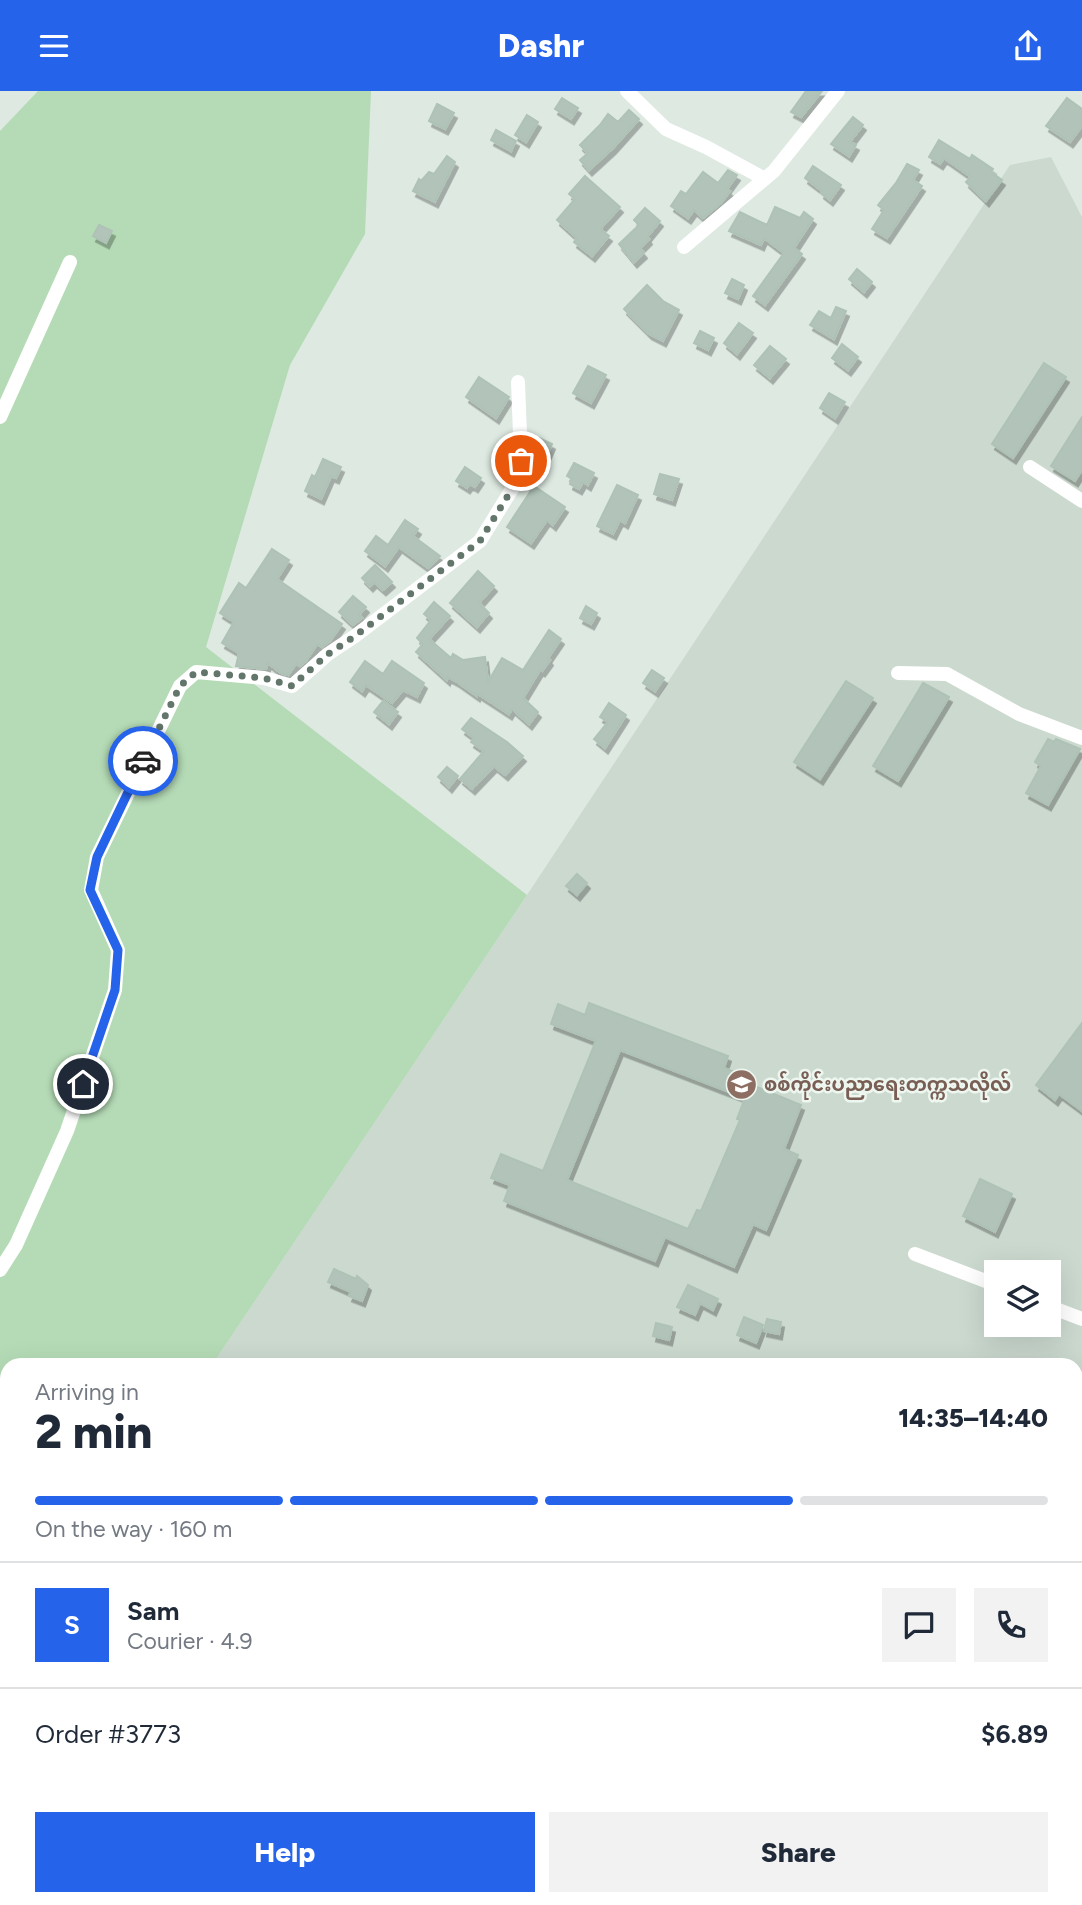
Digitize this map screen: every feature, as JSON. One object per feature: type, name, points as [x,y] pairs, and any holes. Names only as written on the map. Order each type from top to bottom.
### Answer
[{"type":"street","points":[[627,91],[666,129],[706,146],[765,179]]},
{"type":"street","points":[[684,247],[774,170],[838,91]]},
{"type":"street","points":[[0,417],[70,262]]},
{"type":"street","points":[[0,1270],[16,1245],[67,1131],[115,990],[118,950],[90,890],[97,857],[180,686],[196,672],[264,678],[292,686],[328,654],[480,541],[512,489],[521,461],[518,382]]},
{"type":"street","points":[[1030,467],[1082,501]]},
{"type":"street","points":[[898,673],[947,674],[1019,714],[1082,738]]},
{"type":"street","points":[[915,1254],[984,1280]]},
{"type":"street","points":[[1061,1311],[1082,1319]]},
{"type":"shaded area","name":"စစ်ကိုင်းပညာရေးတက္ကသလိုလ်","points":[[1051,157],[1082,217],[1082,1358],[217,1358],[1010,165]]},
{"type":"green space","points":[[38,91],[371,91],[365,234],[290,365],[206,647],[527,895],[217,1358],[0,1358],[0,131]]},
{"type":"building","points":[[806,91],[822,91],[801,117],[791,112]]},
{"type":"building","points":[[562,98],[578,108],[571,119],[555,109]]},
{"type":"building","points":[[1067,98],[1082,109],[1082,126],[1070,142],[1046,126]]},
{"type":"building","points":[[437,104],[454,113],[445,129],[429,121]]},
{"type":"building","points":[[629,110],[639,119],[589,170],[580,160],[588,153],[580,145],[608,114],[618,122]]},
{"type":"building","points":[[527,115],[538,122],[526,142],[515,135]]},
{"type":"building","points":[[853,117],[863,125],[850,142],[856,145],[849,156],[831,144]]},
{"type":"building","points":[[496,130],[516,141],[511,151],[491,140]]},
{"type":"building","points":[[939,140],[970,159],[972,155],[993,169],[991,172],[1002,180],[986,201],[966,182],[971,177],[944,158],[940,164],[929,157]]},
{"type":"building","points":[[447,156],[455,162],[435,202],[413,191],[419,179],[421,181],[429,172],[434,174]]},
{"type":"building","points":[[907,164],[919,170],[913,180],[922,186],[887,238],[872,229],[884,210],[878,205]]},
{"type":"building","points":[[813,166],[841,185],[830,200],[805,178]]},
{"type":"building","points":[[728,170],[737,175],[727,189],[730,191],[721,203],[703,218],[694,210],[688,218],[671,206],[681,191],[686,194],[703,172],[718,183]]},
{"type":"building","points":[[585,176],[620,207],[600,229],[609,236],[592,256],[574,242],[577,238],[557,220],[575,199],[569,194]]},
{"type":"building","points":[[775,207],[800,218],[804,212],[813,219],[794,248],[802,254],[765,305],[753,296],[784,253],[764,238],[761,245],[729,231],[740,212],[767,225]]},
{"type":"building","points":[[645,208],[660,221],[640,248],[644,253],[634,262],[619,244],[639,225],[634,220]]},
{"type":"building","points":[[99,225],[112,231],[106,243],[93,236]]},
{"type":"building","points":[[857,269],[872,282],[864,292],[849,279]]},
{"type":"building","points":[[732,279],[744,285],[738,299],[725,293]]},
{"type":"building","points":[[647,285],[663,301],[679,310],[663,341],[649,334],[624,309]]},
{"type":"building","points":[[836,307],[846,311],[834,339],[810,325],[819,311],[831,318]]},
{"type":"building","points":[[739,323],[753,333],[737,354],[724,343]]},
{"type":"building","points":[[700,331],[714,338],[708,350],[694,343]]},
{"type":"building","points":[[842,344],[858,357],[848,370],[832,358]]},
{"type":"building","points":[[770,346],[786,359],[770,378],[754,365]]},
{"type":"building","points":[[1044,363],[1066,377],[1013,458],[992,444]]},
{"type":"building","points":[[588,366],[606,375],[591,403],[573,393]]},
{"type":"building","points":[[479,377],[509,397],[496,418],[466,397]]},
{"type":"building","points":[[829,393],[845,402],[835,418],[820,408]]},
{"type":"building","points":[[1082,417],[1082,470],[1075,481],[1051,466]]},
{"type":"building","points":[[539,438],[552,444],[544,462],[531,456]]},
{"type":"building","points":[[323,459],[341,467],[336,478],[331,476],[321,499],[305,491]]},
{"type":"building","points":[[574,463],[594,473],[588,485],[583,482],[579,489],[570,484],[572,479],[567,476]]},
{"type":"building","points":[[465,467],[481,478],[475,487],[470,484],[467,488],[456,481]]},
{"type":"building","points":[[660,474],[679,479],[672,500],[654,494]]},
{"type":"building","points":[[617,485],[638,495],[625,523],[620,520],[613,534],[597,526]]},
{"type":"building","points":[[534,486],[565,507],[553,525],[547,520],[531,543],[507,527]]},
{"type":"building","points":[[405,520],[418,529],[413,536],[440,556],[428,568],[399,547],[385,566],[365,551],[376,536],[388,545]]},
{"type":"building","points":[[272,549],[289,560],[277,579],[342,624],[330,641],[322,647],[317,644],[306,661],[300,666],[296,664],[288,675],[268,663],[266,669],[236,666],[239,653],[222,643],[234,622],[220,613],[239,583],[246,588]]},
{"type":"building","points":[[375,565],[392,582],[383,590],[374,582],[370,586],[362,578]]},
{"type":"building","points":[[478,571],[494,586],[479,603],[489,613],[477,627],[450,603]]},
{"type":"building","points":[[353,596],[366,607],[359,615],[362,618],[353,625],[339,612]]},
{"type":"building","points":[[434,602],[450,616],[429,639],[451,658],[453,654],[463,660],[485,657],[488,682],[502,658],[523,670],[549,630],[561,639],[548,658],[550,660],[542,671],[540,670],[523,698],[538,712],[529,724],[512,709],[509,714],[448,677],[447,680],[416,652],[423,644],[417,638],[431,620],[424,614]]},
{"type":"building","points":[[586,606],[597,613],[591,624],[580,618]]},
{"type":"building","points":[[365,661],[383,674],[392,661],[424,683],[417,697],[403,690],[392,703],[366,685],[362,691],[350,682]]},
{"type":"building","points":[[652,670],[664,678],[655,691],[643,683]]},
{"type":"building","points":[[846,681],[873,698],[820,779],[794,762]]},
{"type":"building","points":[[923,683],[949,697],[898,781],[873,766]]},
{"type":"building","points":[[383,701],[398,712],[389,724],[374,712]]},
{"type":"building","points":[[609,703],[626,715],[605,748],[594,739],[608,722],[600,717]]},
{"type":"building","points":[[471,718],[523,756],[505,775],[494,766],[472,789],[460,779],[484,751],[471,742],[474,738],[462,729]]},
{"type":"building","points":[[1048,739],[1054,742],[1056,739],[1080,749],[1048,805],[1026,793],[1041,766],[1035,762]]},
{"type":"building","points":[[447,767],[458,776],[449,787],[438,777]]},
{"type":"building","points":[[577,874],[587,883],[577,895],[566,886]]},
{"type":"building","points":[[589,1003],[728,1056],[724,1068],[735,1072],[733,1077],[801,1105],[784,1149],[798,1155],[766,1230],[753,1224],[734,1267],[665,1237],[655,1261],[504,1201],[510,1185],[491,1178],[501,1154],[543,1171],[596,1041],[551,1024],[558,1004],[585,1015]],"holes":[[[620,1050],[745,1098],[737,1119],[740,1120],[701,1211],[697,1210],[688,1229],[567,1180]]]},
{"type":"building","points":[[1082,1023],[1082,1111],[1059,1094],[1055,1100],[1036,1085]]},
{"type":"building","points":[[980,1179],[1012,1194],[995,1232],[963,1216]]},
{"type":"building","points":[[334,1269],[356,1279],[357,1276],[368,1285],[362,1301],[349,1296],[351,1292],[328,1282]]},
{"type":"building","points":[[688,1285],[718,1299],[713,1310],[700,1303],[695,1315],[677,1307]]},
{"type":"building","points":[[744,1317],[763,1325],[756,1343],[737,1335]]},
{"type":"building","points":[[767,1319],[781,1322],[779,1334],[764,1331]]},
{"type":"building","points":[[656,1323],[672,1327],[669,1340],[653,1336]]},
{"type":"way so far","points":[[143,761],[180,686],[196,672],[264,678],[292,686],[328,654],[480,541],[512,489],[521,461]]},
{"type":"place","name":"စစ်ကိုင်းပညာရေးတက္ကသလိုလ်","points":[[741,1084]]},
{"type":"route","points":[[83,1084],[115,990],[118,950],[90,890],[97,857],[143,761]]}]
